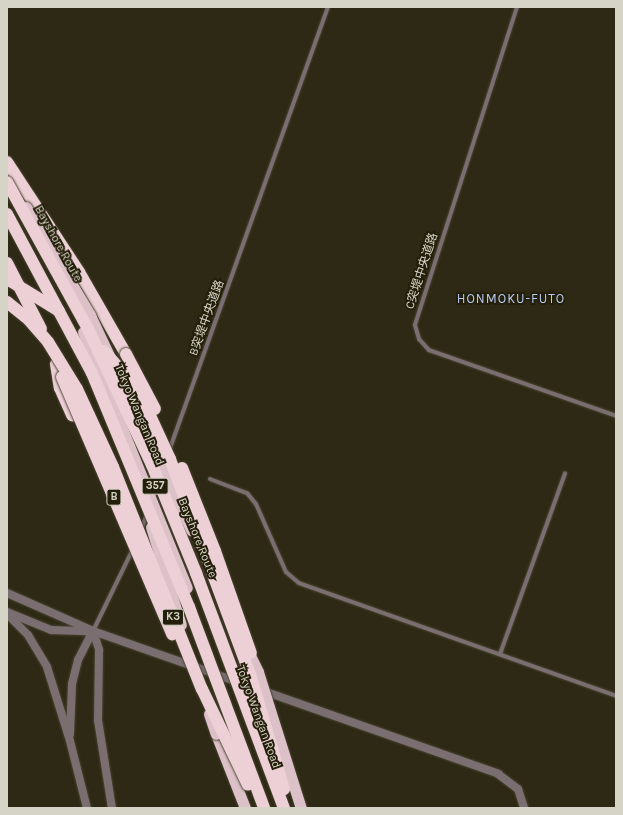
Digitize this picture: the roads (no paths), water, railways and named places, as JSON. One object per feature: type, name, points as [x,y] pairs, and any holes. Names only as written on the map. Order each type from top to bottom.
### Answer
[{"type":"highway","points":[[7,162],[94,296],[150,399],[195,497],[258,672],[301,808]]},
{"type":"highway","name":"Tokyo Wangan Road","points":[[7,176],[12,190],[63,289],[108,390],[184,578],[269,808]]},
{"type":"highway","name":"Bayshore Route","points":[[7,182],[81,315],[152,466],[196,574],[284,808]]},
{"type":"highway","points":[[12,190],[49,242],[90,315],[258,672]]},
{"type":"highway","name":"Tokyo Wangan Road","points":[[12,190],[69,287],[111,380],[180,548],[278,808]]},
{"type":"highway","name":"B","points":[[7,214],[92,372],[189,607],[264,808]]},
{"type":"highway","name":"B","points":[[7,262],[56,364],[216,734]]},
{"type":"highway","points":[[7,279],[44,300],[92,339],[122,372],[153,421],[170,459],[252,677],[290,808]]},
{"type":"highway","name":"K3","points":[[7,302],[29,320],[48,342],[77,389],[112,467],[202,689],[259,808]]},
{"type":"highway","points":[[108,390],[216,734],[245,808]]},
{"type":"street","points":[[7,593],[93,631],[498,774],[518,789],[524,808]]},
{"type":"street","points":[[7,613],[51,630],[93,631]]},
{"type":"street","points":[[7,613],[28,635],[47,667],[70,741],[87,808]]},
{"type":"street","points":[[70,741],[72,684],[78,660],[93,631]]},
{"type":"street","points":[[93,631],[99,650],[98,720],[112,808]]},
{"type":"lane","name":"B突堤中央道路","points":[[156,488],[328,7]]},
{"type":"lane","name":"C突堤中央道路","points":[[517,7],[415,324],[419,340],[429,350],[447,358],[616,416]]},
{"type":"lane","points":[[500,654],[565,473]]},
{"type":"lane","points":[[210,479],[247,493],[252,499],[286,572],[299,583],[616,696]]},
{"type":"lane","points":[[93,631],[134,549],[154,495]]},
{"type":"district","name":"HONMOKU-FUTO","points":[[511,299]]}]
